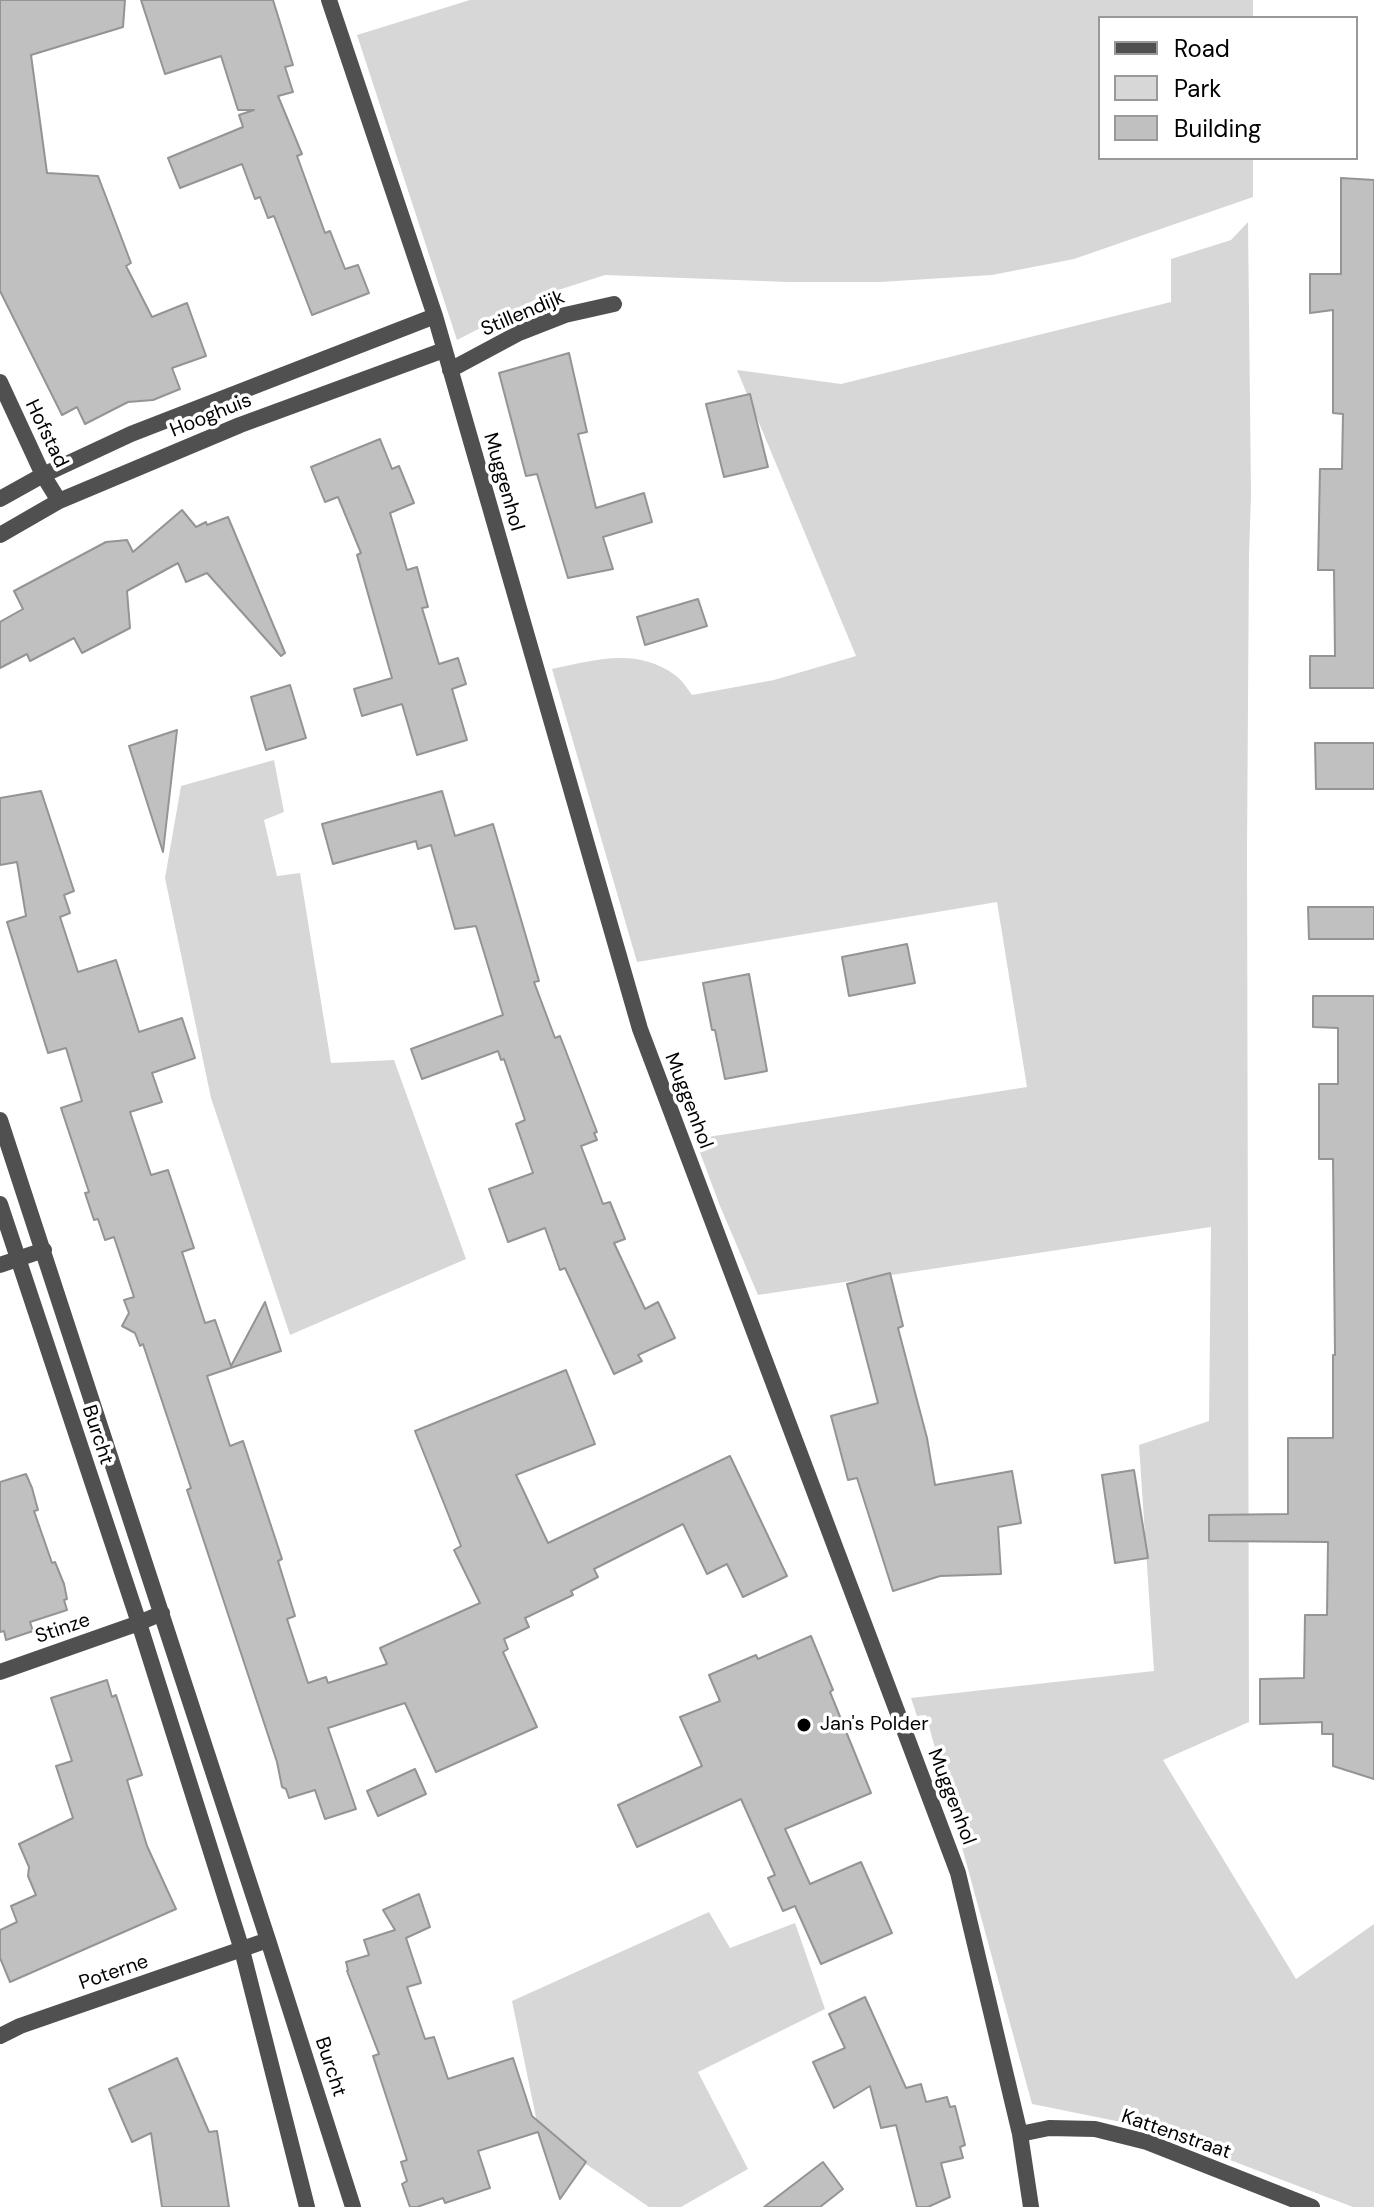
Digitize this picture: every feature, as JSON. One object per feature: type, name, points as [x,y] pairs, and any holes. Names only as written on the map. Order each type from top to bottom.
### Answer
[{"type":"street","name":"Muggenhol","points":[[329,0],[435,316],[640,1029],[958,1873],[1020,2134],[1031,2207]]},
{"type":"street","name":"Stillendijk","points":[[450,370],[519,333],[565,315],[614,304]]},
{"type":"street","name":"Hooghuis","points":[[0,499],[131,434],[435,316]]},
{"type":"street","name":"Hooghuis","points":[[0,535],[59,501],[240,425],[444,350]]},
{"type":"street","name":"Hofstad","points":[[0,382],[43,475],[59,501]]},
{"type":"street","name":"Burcht","points":[[0,1120],[353,2207]]},
{"type":"street","name":"Burcht","points":[[0,1204],[139,1623],[242,1950],[307,2207]]},
{"type":"street","points":[[0,1265],[44,1250]]},
{"type":"street","points":[[139,1623],[162,1613]]},
{"type":"street","name":"Stinze","points":[[0,1672],[139,1623]]},
{"type":"street","points":[[242,1950],[268,1940]]},
{"type":"street","name":"Poterne","points":[[0,2036],[20,2026],[242,1950]]},
{"type":"street","name":"Kattenstraat","points":[[1020,2134],[1049,2128],[1095,2129],[1121,2135],[1147,2142],[1312,2207]]},
{"type":"green space","points":[[470,0],[1253,0],[1253,16],[1098,16],[1098,160],[1253,160],[1253,197],[1074,259],[992,275],[880,282],[788,282],[605,275],[546,294],[457,340],[357,35]]},
{"type":"green space","points":[[1248,222],[1251,495],[1247,850],[1249,1722],[1163,1760],[1296,1979],[1374,1924],[1374,2207],[1353,2207],[1141,2126],[1032,2104],[926,1715],[917,1716],[911,1698],[1154,1671],[1139,1445],[1209,1421],[1211,1227],[758,1295],[695,1139],[1027,1087],[997,902],[637,962],[552,669],[584,662],[630,658],[660,666],[675,675],[692,695],[774,680],[856,656],[737,370],[841,384],[1171,302],[1171,259],[1231,240]]},
{"type":"green space","points":[[274,760],[284,812],[264,820],[277,876],[300,873],[331,1063],[394,1060],[466,1259],[290,1335],[211,1098],[165,878],[181,786]]},
{"type":"green space","points":[[709,1912],[730,1948],[795,1923],[825,2009],[698,2072],[748,2169],[681,2207],[649,2207],[539,2132],[512,2001]]},
{"type":"building","points":[[0,0],[125,0],[123,27],[31,55],[47,173],[98,176],[131,263],[126,266],[152,317],[187,303],[206,356],[172,368],[180,389],[153,400],[128,402],[85,424],[77,407],[62,415],[0,291]]},
{"type":"building","points":[[141,0],[273,0],[293,65],[285,67],[293,92],[278,96],[302,154],[297,156],[325,233],[330,231],[345,269],[358,265],[369,293],[312,315],[274,216],[268,218],[260,197],[255,199],[242,164],[180,188],[168,158],[243,127],[239,115],[254,110],[238,110],[221,56],[165,74]]},
{"type":"building","points":[[1341,178],[1374,180],[1374,688],[1310,688],[1310,656],[1335,656],[1334,570],[1318,570],[1320,469],[1342,469],[1343,414],[1333,413],[1333,310],[1310,313],[1310,274],[1341,274]]},
{"type":"building","points":[[569,353],[587,432],[578,434],[596,508],[644,493],[652,522],[603,537],[613,569],[568,578],[537,474],[526,476],[499,373]]},
{"type":"building","points":[[750,394],[768,467],[724,477],[706,404]]},
{"type":"building","points":[[380,439],[392,469],[399,466],[414,503],[390,513],[407,570],[417,567],[428,607],[422,608],[439,664],[458,658],[466,684],[452,689],[467,740],[417,755],[402,704],[362,716],[354,689],[392,678],[357,555],[361,553],[338,497],[325,502],[311,467]]},
{"type":"building","points":[[182,510],[196,527],[228,517],[285,653],[281,656],[207,573],[186,582],[178,563],[127,591],[130,628],[82,653],[74,638],[30,661],[27,654],[0,668],[0,622],[23,609],[14,591],[106,542],[127,540],[133,552]]},
{"type":"building","points":[[698,599],[707,626],[645,645],[637,617]]},
{"type":"building","points":[[290,685],[306,738],[266,750],[251,697]]},
{"type":"building","points":[[177,730],[163,852],[129,746]]},
{"type":"building","points":[[1315,743],[1374,743],[1374,789],[1316,789]]},
{"type":"building","points":[[41,791],[74,891],[64,895],[70,913],[60,917],[78,972],[116,960],[139,1032],[182,1018],[195,1058],[152,1073],[162,1102],[130,1112],[151,1175],[168,1170],[194,1248],[182,1252],[205,1323],[215,1320],[231,1366],[265,1302],[281,1351],[207,1376],[230,1446],[243,1441],[282,1559],[278,1561],[295,1616],[287,1619],[308,1683],[326,1677],[328,1683],[387,1664],[380,1648],[480,1603],[454,1550],[461,1546],[415,1431],[566,1370],[595,1444],[516,1475],[548,1543],[730,1456],[787,1576],[743,1597],[727,1564],[707,1574],[683,1524],[594,1569],[598,1577],[571,1591],[573,1595],[525,1618],[529,1627],[504,1639],[508,1649],[503,1652],[537,1727],[436,1772],[405,1703],[328,1728],[356,1809],[325,1819],[315,1790],[289,1798],[282,1787],[277,1762],[187,1490],[191,1488],[143,1344],[140,1346],[135,1333],[122,1326],[129,1313],[124,1300],[134,1297],[114,1237],[105,1240],[98,1219],[94,1220],[85,1193],[89,1192],[61,1108],[82,1101],[66,1048],[48,1053],[7,922],[26,916],[17,862],[0,865],[0,798]]},
{"type":"building","points":[[442,791],[455,836],[493,824],[539,981],[534,982],[555,1038],[560,1036],[597,1132],[594,1133],[597,1140],[581,1146],[603,1204],[610,1202],[625,1239],[614,1243],[645,1309],[658,1302],[675,1338],[638,1355],[642,1361],[614,1374],[565,1268],[560,1270],[545,1228],[508,1242],[489,1189],[533,1173],[516,1124],[525,1120],[504,1059],[501,1060],[498,1051],[422,1079],[411,1049],[503,1015],[476,926],[455,929],[431,845],[418,849],[416,841],[333,864],[322,824]]},
{"type":"building","points":[[1308,907],[1374,907],[1374,939],[1309,939]]},
{"type":"building","points":[[907,944],[915,983],[849,996],[842,957]]},
{"type":"building","points":[[749,974],[767,1071],[725,1079],[703,983]]},
{"type":"building","points":[[1313,996],[1374,996],[1374,1779],[1333,1766],[1333,1734],[1322,1734],[1322,1722],[1260,1724],[1260,1679],[1304,1678],[1305,1615],[1327,1615],[1328,1542],[1209,1541],[1209,1515],[1288,1514],[1288,1438],[1333,1438],[1333,1159],[1319,1159],[1319,1084],[1338,1084],[1338,1028],[1313,1027]]},
{"type":"building","points":[[890,1273],[903,1326],[898,1328],[927,1438],[935,1485],[1012,1471],[1021,1523],[998,1527],[1001,1574],[940,1576],[893,1591],[857,1478],[848,1480],[831,1416],[878,1403],[847,1284]]},
{"type":"building","points":[[1134,1470],[1148,1558],[1115,1563],[1102,1475]]},
{"type":"building","points":[[26,1474],[38,1510],[34,1511],[52,1563],[55,1562],[64,1584],[67,1610],[30,1622],[33,1631],[6,1640],[4,1631],[0,1632],[0,1482]]},
{"type":"building","points":[[811,1636],[871,1793],[785,1829],[810,1884],[861,1862],[892,1933],[821,1964],[795,1906],[783,1911],[768,1878],[775,1875],[741,1799],[637,1847],[618,1805],[702,1766],[680,1717],[720,1701],[709,1675],[756,1655],[758,1659]]},
{"type":"building","points":[[107,1680],[112,1697],[116,1695],[142,1775],[127,1780],[147,1846],[176,1909],[10,1982],[0,1958],[0,1930],[17,1922],[11,1906],[36,1895],[19,1844],[73,1818],[56,1766],[72,1761],[51,1698]]},
{"type":"building","points":[[415,1769],[426,1794],[378,1816],[367,1791]]},
{"type":"building","points":[[419,1894],[430,1927],[406,1938],[421,1983],[407,1987],[425,2039],[434,2037],[448,2079],[513,2058],[532,2116],[586,2162],[560,2199],[538,2132],[478,2151],[490,2188],[445,2203],[443,2198],[410,2207],[402,2184],[407,2181],[401,2162],[407,2160],[373,2056],[379,2054],[346,1962],[369,1955],[364,1940],[395,1930],[383,1910]]},
{"type":"building","points":[[865,1997],[906,2088],[921,2084],[926,2102],[947,2097],[950,2107],[955,2106],[965,2145],[960,2147],[963,2158],[941,2163],[950,2197],[928,2207],[917,2207],[896,2125],[881,2128],[870,2086],[834,2108],[813,2062],[845,2048],[829,2014]]},
{"type":"building","points":[[177,2058],[209,2132],[217,2131],[229,2207],[162,2207],[151,2133],[132,2142],[109,2089]]},
{"type":"building","points":[[823,2162],[843,2189],[820,2207],[764,2207]]},
{"type":"place","name":"Jan's Polder","points":[[804,1725]]}]
